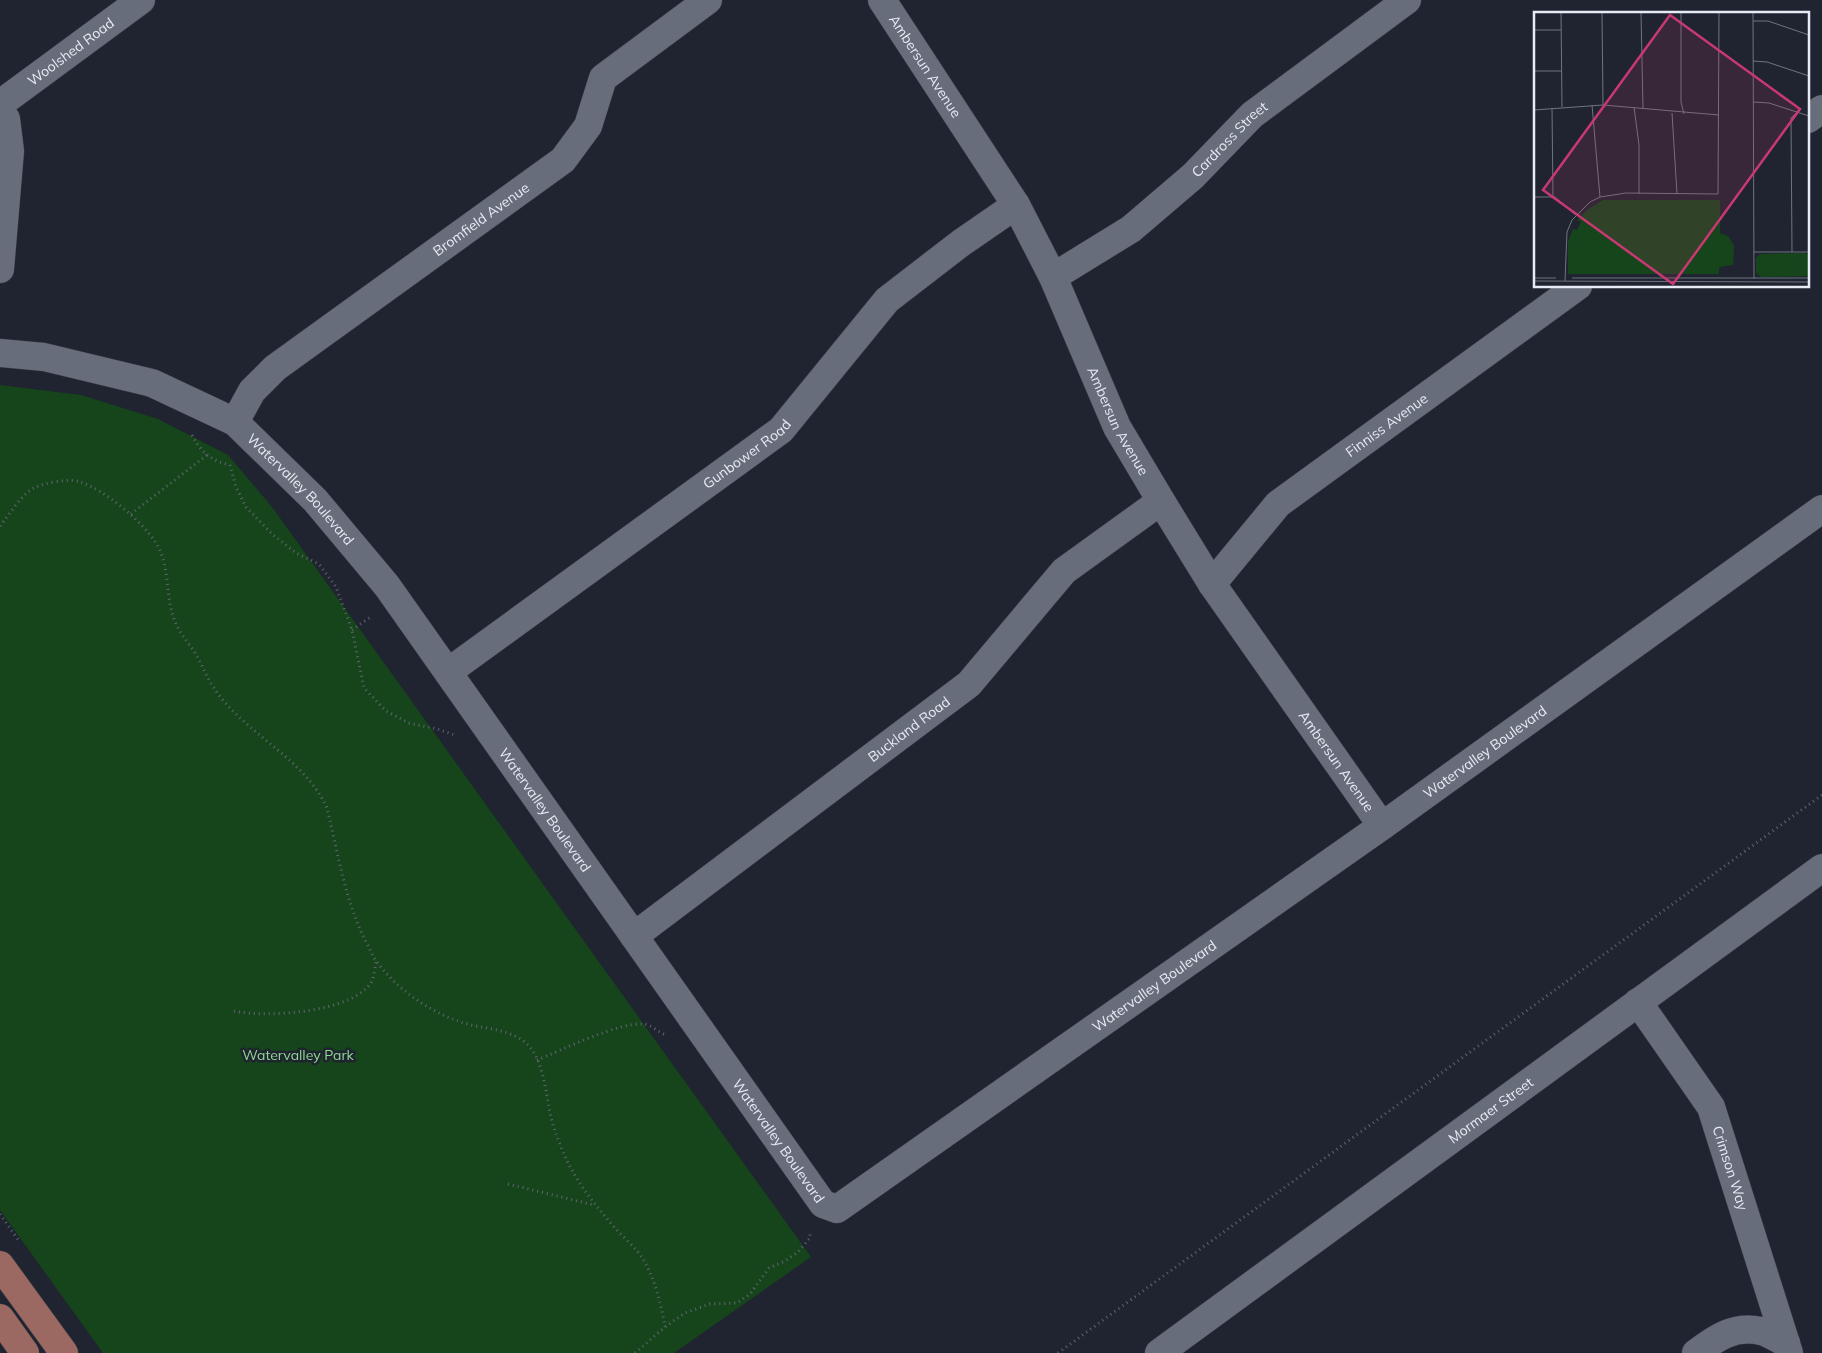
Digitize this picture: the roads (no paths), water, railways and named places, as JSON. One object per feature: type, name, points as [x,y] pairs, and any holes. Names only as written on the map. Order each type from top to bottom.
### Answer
[{"type":"main road","points":[[0,1265],[64,1353]]},
{"type":"main road","points":[[0,1318],[25,1353]]},
{"type":"street","name":"Woolshed Road","points":[[0,104],[141,0]]},
{"type":"street","name":"Bromfield Avenue","points":[[235,422],[252,391],[275,368],[563,160],[588,126],[603,78],[708,0]]},
{"type":"street","name":"Ambersun Avenue","points":[[882,0],[1016,206],[1053,277],[1117,427],[1161,500],[1212,584],[1382,826]]},
{"type":"street","name":"Cardross Street","points":[[1053,277],[1132,229],[1193,176],[1252,115],[1407,0]]},
{"type":"street","points":[[1810,118],[1822,109]]},
{"type":"street","points":[[0,110],[6,119],[10,151],[0,269]]},
{"type":"street","name":"Gunbower Road","points":[[448,672],[781,430],[887,300],[961,243],[1016,206]]},
{"type":"street","name":"Finniss Avenue","points":[[1212,584],[1278,504],[1575,288]]},
{"type":"street","name":"Watervalley Boulevard","points":[[0,353],[44,357],[152,383],[235,422],[321,507],[387,586],[823,1204],[837,1209],[1382,826],[1822,509]]},
{"type":"street","name":"Buckland Road","points":[[634,936],[969,684],[1064,572],[1161,500]]},
{"type":"street","name":"Mormaer Street","points":[[1159,1353],[1822,868]]},
{"type":"street","name":"Crimson Way","points":[[1638,1002],[1711,1107],[1788,1348]]},
{"type":"street","points":[[1696,1353],[1718,1337],[1739,1330],[1761,1331],[1788,1348]]},
{"type":"park label","name":"Watervalley Park","points":[[298,1055]]}]
